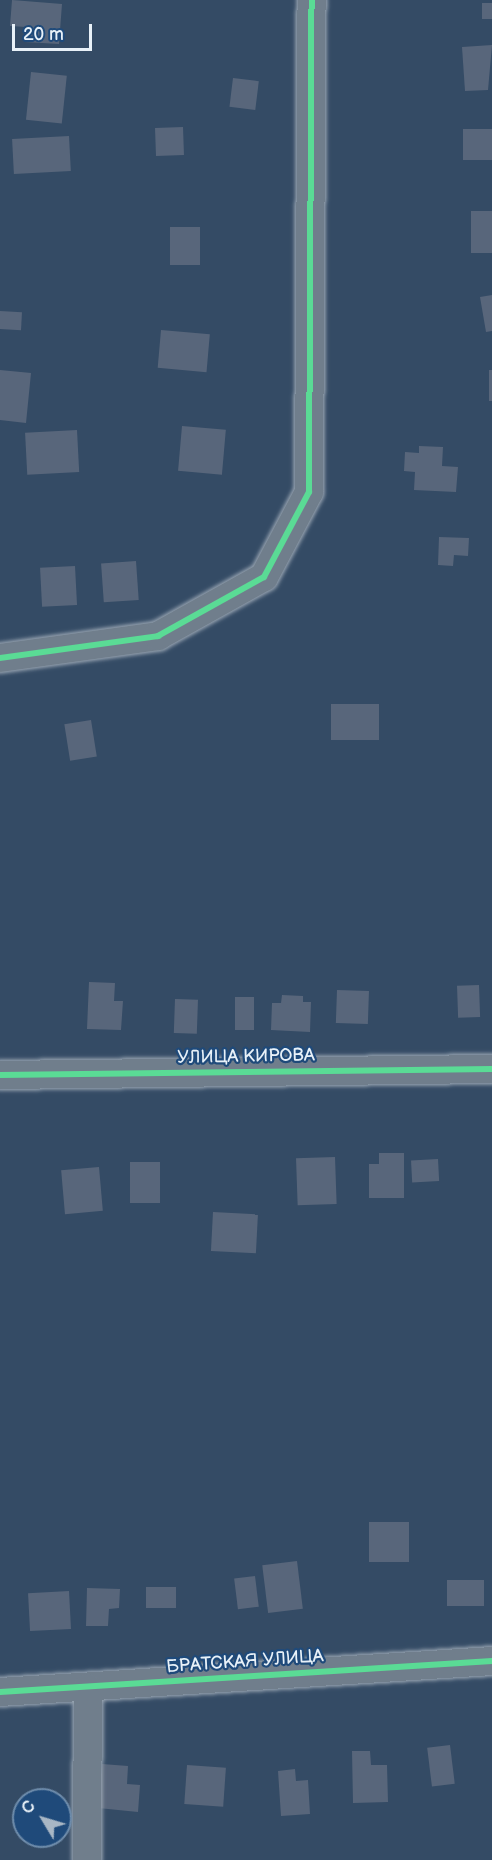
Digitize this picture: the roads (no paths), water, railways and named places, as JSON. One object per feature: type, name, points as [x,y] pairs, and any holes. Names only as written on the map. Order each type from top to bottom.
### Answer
[{"type":"street","points":[[0,658],[158,636],[264,577],[309,492],[312,0]]},
{"type":"street","name":"УЛИЦА КИРОВА","points":[[0,1075],[492,1069]]},
{"type":"street","name":"БРАТСКАЯ УЛИЦА","points":[[0,1692],[492,1661]]},
{"type":"street","points":[[87,1860],[88,1688]]}]
